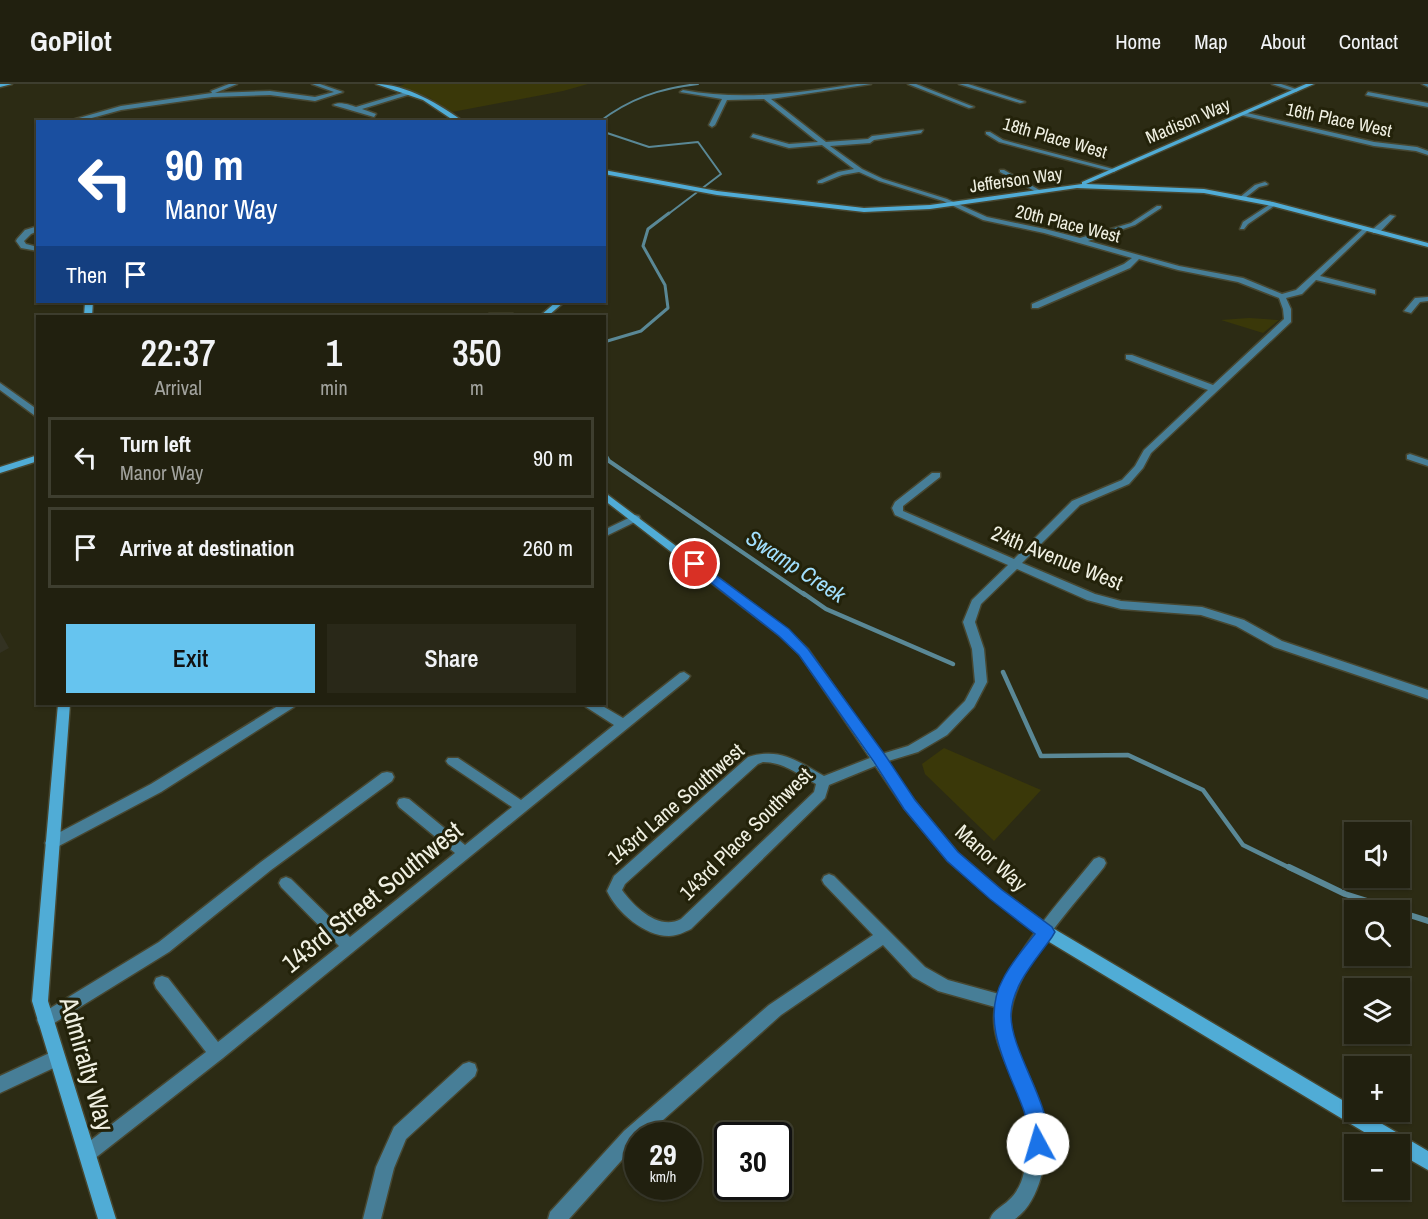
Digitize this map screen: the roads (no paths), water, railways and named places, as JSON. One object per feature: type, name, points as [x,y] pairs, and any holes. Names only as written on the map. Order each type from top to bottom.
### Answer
[{"type":"street","points":[[0,85],[9,84]]},
{"type":"street","points":[[212,95],[214,91],[234,84]]},
{"type":"street","points":[[76,120],[121,108],[212,95],[264,93],[315,99],[341,91],[317,84]]},
{"type":"street","points":[[379,84],[426,99],[458,120]]},
{"type":"street","points":[[683,92],[724,100],[766,98],[868,84]]},
{"type":"street","points":[[911,84],[971,107]]},
{"type":"street","points":[[962,84],[1022,102]]},
{"type":"street","points":[[1275,84],[1296,90]]},
{"type":"street","name":"Madison Way","points":[[1077,186],[1311,84]]},
{"type":"street","points":[[356,109],[409,93]]},
{"type":"street","points":[[1368,94],[1428,105]]},
{"type":"street","name":"20th Place West","points":[[766,98],[860,170],[881,180],[930,195],[985,219],[1081,240],[1201,274],[1240,280],[1282,297]]},
{"type":"street","points":[[712,125],[724,100]]},
{"type":"street","points":[[336,105],[374,115]]},
{"type":"street","name":"16th Place West","points":[[1243,114],[1374,144],[1418,149],[1428,153]]},
{"type":"street","points":[[753,136],[789,146],[870,141],[872,138],[921,131]]},
{"type":"street","name":"18th Place West","points":[[988,133],[1001,141],[1114,170]]},
{"type":"street","points":[[1418,149],[1428,147]]},
{"type":"street","points":[[820,182],[840,173],[860,170]]},
{"type":"street","points":[[1002,171],[1040,192]]},
{"type":"street","name":"Jefferson Way","points":[[606,172],[696,190],[864,210],[900,210],[1077,186],[1178,189],[1243,197],[1428,245]]},
{"type":"street","points":[[1243,197],[1257,186],[1265,184]]},
{"type":"street","points":[[1242,228],[1245,223],[1274,204]]},
{"type":"street","points":[[1081,240],[1132,224],[1159,207]]},
{"type":"street","points":[[1376,231],[1392,216]]},
{"type":"street","points":[[36,229],[22,237],[20,242],[24,246],[36,249]]},
{"type":"street","points":[[1282,297],[1299,292],[1366,229]]},
{"type":"street","points":[[1035,306],[1127,266],[1137,257]]},
{"type":"street","points":[[1314,277],[1372,292]]},
{"type":"street","name":"143rd Place Southwest","points":[[628,909],[651,925],[671,930],[686,924],[820,794],[823,782],[880,759],[913,749],[942,732],[970,704],[981,682],[978,649],[969,622],[976,603],[1076,503],[1090,495],[1125,485],[1139,471],[1148,452],[1288,320],[1287,309],[1282,297]]},
{"type":"street","points":[[1408,310],[1418,300],[1428,299]]},
{"type":"street","points":[[545,315],[559,303]]},
{"type":"street","points":[[1129,357],[1214,389]]},
{"type":"street","points":[[0,386],[36,414]]},
{"type":"street","points":[[1410,457],[1428,463]]},
{"type":"street","points":[[0,470],[36,459]]},
{"type":"street","name":"24th Avenue West","points":[[936,475],[899,504],[897,508],[899,513],[1091,597],[1121,605],[1202,611],[1240,623],[1278,644],[1311,657],[1428,695]]},
{"type":"street","name":"Manor Way","points":[[606,496],[784,633],[804,652],[909,804],[953,857],[996,894],[1046,932],[1428,1161]]},
{"type":"street","points":[[606,533],[635,518]]},
{"type":"street","name":"143rd Street Southwest","points":[[88,1153],[217,1053],[684,676]]},
{"type":"street","name":"Admiralty Way","points":[[64,705],[40,1001],[107,1219]]},
{"type":"street","points":[[52,843],[156,788],[288,705]]},
{"type":"street","points":[[592,705],[624,725]]},
{"type":"street","name":"143rd Lane Southwest","points":[[628,909],[614,891],[619,880],[753,760],[764,755],[776,756],[823,782]]},
{"type":"street","points":[[453,761],[522,807]]},
{"type":"street","points":[[45,1020],[164,947],[266,866],[387,777]]},
{"type":"street","points":[[404,803],[465,853]]},
{"type":"street","points":[[999,1219],[1019,1203],[1033,1176],[1038,1144],[1035,1114],[1008,1046],[1002,1014],[1010,983],[1099,863]]},
{"type":"street","points":[[830,880],[919,972],[944,986],[1005,1003]]},
{"type":"street","points":[[286,883],[349,946]]},
{"type":"street","points":[[557,1219],[630,1137],[766,1017],[884,936]]},
{"type":"street","points":[[162,983],[217,1053]]},
{"type":"street","points":[[0,1085],[56,1058]]},
{"type":"street","points":[[372,1219],[385,1167],[400,1133],[469,1070]]},
{"type":"waterway","name":"Swamp Creek","points":[[602,120],[633,101],[646,96],[671,88],[698,84]]},
{"type":"waterway","name":"Swamp Creek","points":[[606,133],[649,147],[698,142],[721,174],[667,215]]},
{"type":"waterway","name":"Swamp Creek","points":[[606,341],[641,331],[668,308],[665,285],[643,246],[648,229],[669,213]]},
{"type":"waterway","name":"Swamp Creek","points":[[606,456],[609,461],[805,595]]},
{"type":"waterway","name":"Swamp Creek","points":[[803,593],[826,609],[953,664]]},
{"type":"waterway","name":"Swamp Creek","points":[[1003,672],[1041,756],[1128,755],[1203,790],[1243,845],[1292,869]]},
{"type":"waterway","name":"Swamp Creek","points":[[1289,867],[1345,894],[1364,900]]},
{"type":"waterway","name":"Swamp Creek","points":[[1410,915],[1428,921]]}]
